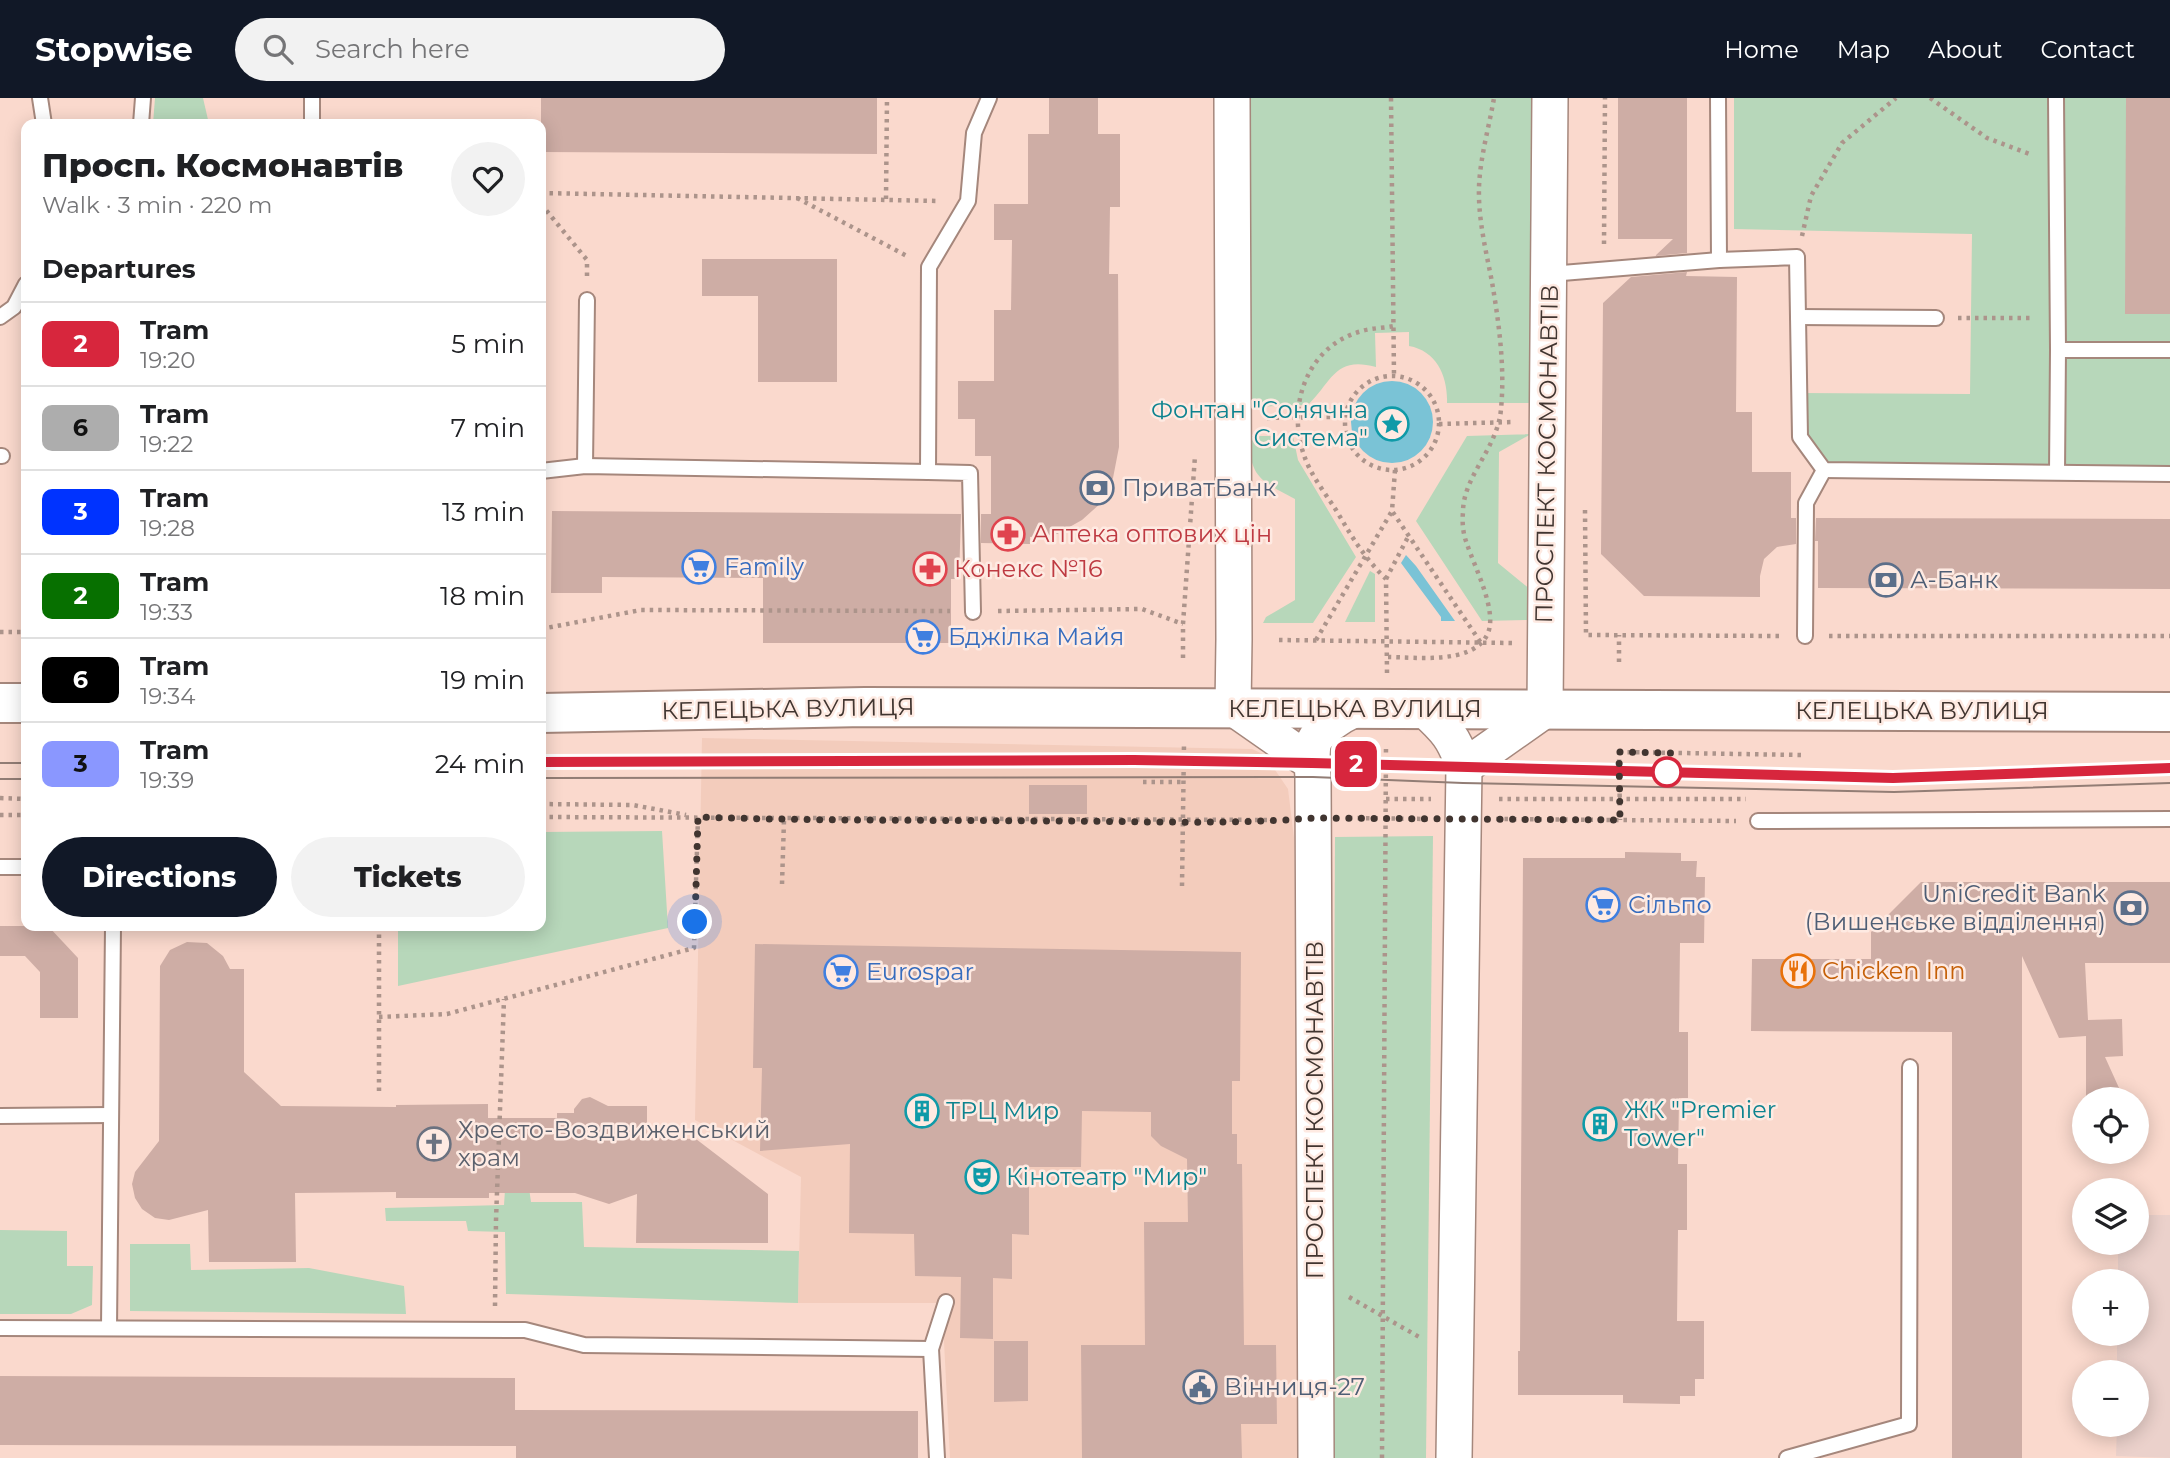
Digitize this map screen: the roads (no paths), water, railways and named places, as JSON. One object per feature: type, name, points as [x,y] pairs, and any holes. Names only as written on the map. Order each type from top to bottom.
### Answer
[{"type":"main road","points":[[0,703],[21,703]]},
{"type":"main road","name":"КЕЛЕЦЬКА ВУЛИЦЯ","points":[[546,713],[865,706],[2170,712]]},
{"type":"street","points":[[1232,98],[1233,708],[1312,763]]},
{"type":"street","name":"ПРОСПЕКТ КОСМОНАВТІВ","points":[[1545,710],[1550,98]]},
{"type":"street","name":"ПРОСПЕКТ КОСМОНАВТІВ","points":[[1316,1458],[1313,743],[1333,722],[1355,709]]},
{"type":"street","points":[[1424,709],[1443,726],[1456,744],[1464,768],[1454,1458]]},
{"type":"street","points":[[1464,768],[1545,710]]},
{"type":"lane","points":[[40,98],[43,119]]},
{"type":"lane","points":[[141,119],[143,98]]},
{"type":"lane","points":[[312,98],[312,119]]},
{"type":"lane","points":[[928,472],[929,267],[968,201],[974,133],[989,98]]},
{"type":"lane","points":[[1718,98],[1719,260]]},
{"type":"lane","points":[[2056,98],[2057,472]]},
{"type":"lane","points":[[1549,275],[1719,260],[1797,257],[1800,437],[1824,470]]},
{"type":"lane","points":[[0,317],[14,307],[21,294]]},
{"type":"lane","points":[[585,466],[587,300]]},
{"type":"lane","points":[[1798,317],[1936,318]]},
{"type":"lane","points":[[2057,350],[2170,350]]},
{"type":"lane","points":[[546,470],[585,466],[970,473],[972,612]]},
{"type":"lane","points":[[1824,470],[2170,474]]},
{"type":"lane","points":[[1805,636],[1806,503],[1824,470]]},
{"type":"lane","points":[[1758,821],[2170,819]]},
{"type":"lane","points":[[0,867],[21,867]]},
{"type":"lane","points":[[109,1328],[113,931]]},
{"type":"lane","points":[[1787,1458],[1909,1424],[1910,1067]]},
{"type":"lane","points":[[0,1115],[111,1115]]},
{"type":"lane","points":[[937,1458],[931,1349],[946,1301]]},
{"type":"lane","points":[[0,1328],[525,1330],[584,1345],[931,1349]]},
{"type":"water","name":"Фонтан \"Сонячна Система\"","points":[[1392,381],[1408,384],[1421,393],[1430,406],[1433,422],[1430,438],[1421,451],[1408,460],[1392,463],[1376,460],[1363,451],[1354,438],[1351,422],[1354,406],[1363,393],[1376,384]]},
{"type":"water","points":[[1406,555],[1455,621],[1441,621],[1441,617],[1401,563]]},
{"type":"tram line","points":[[546,762],[1085,760],[1893,777],[2170,768]]},
{"type":"tram line","name":"2","points":[[546,762],[1134,760],[1893,778],[2170,768]]},
{"type":"tram line","points":[[0,763],[21,763]]},
{"type":"tram line","points":[[546,778],[1313,777],[1463,783],[1894,792],[2170,783]]},
{"type":"tram line","points":[[0,779],[21,779]]},
{"type":"place","name":"Фонтан \"Сонячна Система\"","points":[[1392,424]]},
{"type":"place","name":"ПриватБанк","points":[[1097,488]]},
{"type":"place","name":"Аптека оптових цін","points":[[1008,534]]},
{"type":"place","name":"Family","points":[[699,567]]},
{"type":"place","name":"Конекс №16","points":[[930,569]]},
{"type":"place","name":"А-Банк","points":[[1886,580]]},
{"type":"place","name":"Бджілка Майя","points":[[923,637]]},
{"type":"place","name":"Сільпо","points":[[1603,905]]},
{"type":"place","name":"UniCredit Bank (Вишенське відділення)","points":[[2131,908]]},
{"type":"place","name":"Chicken Inn","points":[[1798,971]]},
{"type":"place","name":"Eurospar","points":[[841,972]]},
{"type":"place","name":"ТРЦ Мир","points":[[922,1111]]},
{"type":"place","name":"ЖК \"Premier Tower\"","points":[[1600,1124]]},
{"type":"place","name":"Хресто-Воздвиженський храм","points":[[434,1144]]},
{"type":"place","name":"Кінотеатр \"Мир\"","points":[[982,1177]]},
{"type":"place","name":"Вінниця-27","points":[[1200,1387]]}]
